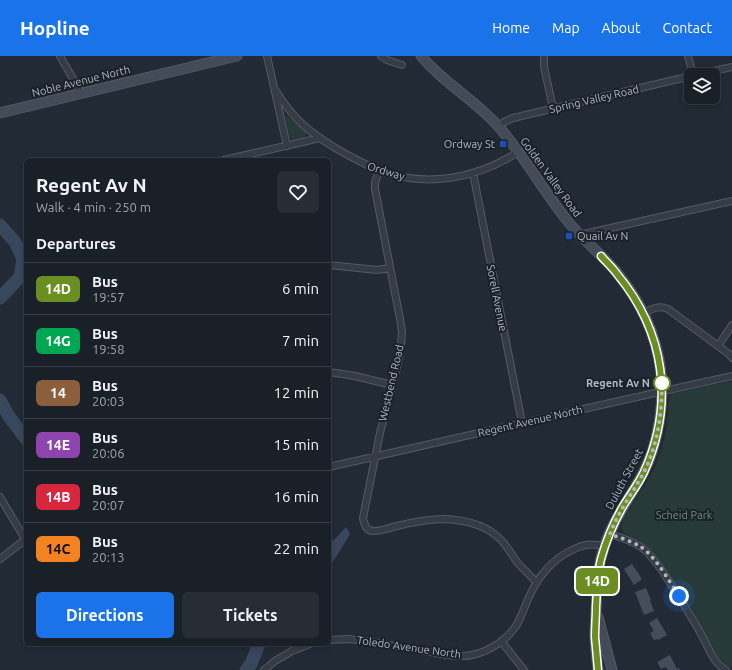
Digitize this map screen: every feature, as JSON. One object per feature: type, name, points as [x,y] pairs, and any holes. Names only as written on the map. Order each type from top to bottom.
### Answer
[{"type":"street","points":[[60,56],[81,93]]},
{"type":"street","name":"Noble Avenue North","points":[[0,113],[233,56]]},
{"type":"street","name":"Ordway","points":[[267,56],[287,146]]},
{"type":"street","points":[[380,56],[402,65]]},
{"type":"street","name":"Golden Valley Road","points":[[421,56],[441,76],[477,105],[498,126],[579,235],[617,272],[643,313]]},
{"type":"street","points":[[544,56],[544,67],[553,108]]},
{"type":"street","points":[[688,56],[690,68]]},
{"type":"street","points":[[720,70],[732,67]]},
{"type":"street","name":"Spring Valley Road","points":[[498,126],[514,118],[684,78]]},
{"type":"street","name":"Ordway","points":[[276,91],[287,109],[297,120],[320,138],[354,159],[379,170],[405,177],[423,179],[446,178],[473,174],[501,163],[518,152]]},
{"type":"street","points":[[233,158],[320,138]]},
{"type":"street","name":"Westbend Road","points":[[379,170],[375,189],[402,332],[399,359],[375,456],[364,525],[366,529],[373,532],[411,522],[446,519],[480,526],[492,532],[501,540],[517,562],[536,582]]},
{"type":"street","name":"Sorell Avenue","points":[[473,174],[522,423]]},
{"type":"street","points":[[579,235],[732,201]]},
{"type":"street","points":[[331,265],[377,270],[390,268]]},
{"type":"street","points":[[643,313],[656,307],[668,308],[729,354],[732,358]]},
{"type":"street","name":"Duluth Street","points":[[598,670],[595,636],[597,587],[601,560],[605,546],[622,509],[643,474],[652,451],[662,405],[660,366],[651,332],[643,313]]},
{"type":"street","points":[[718,346],[732,325]]},
{"type":"street","points":[[331,372],[355,376],[392,385]]},
{"type":"street","name":"Regent Avenue North","points":[[331,467],[732,376]]},
{"type":"street","points":[[0,497],[24,536]]},
{"type":"street","points":[[610,534],[640,546],[652,557],[691,615],[714,658],[721,667],[726,670]]},
{"type":"street","points":[[0,559],[24,541]]},
{"type":"street","name":"Toledo Avenue North","points":[[331,640],[348,639],[367,641],[460,656],[472,655],[485,651],[501,641],[515,627],[536,582],[561,556],[585,544],[605,546]]},
{"type":"street","name":"Duluth Street","points":[[596,610],[612,670]]},
{"type":"street","points":[[501,641],[524,670]]},
{"type":"street","points":[[264,670],[275,661],[292,651],[305,646]]},
{"type":"green space","points":[[286,116],[288,116],[306,133],[305,137],[293,140],[290,138]]},
{"type":"green space","name":"Scheid Park","points":[[732,381],[732,668],[717,657],[693,610],[653,552],[638,540],[624,533],[621,529],[623,519],[655,467],[662,448],[667,426],[669,400],[671,394]]},
{"type":"water","points":[[346,527],[350,534],[331,563],[331,541],[334,540]]},
{"type":"building","points":[[632,564],[642,579],[634,585],[624,569]]},
{"type":"building","points":[[646,588],[654,611],[644,615],[635,592]]},
{"type":"building","points":[[657,618],[667,635],[658,640],[654,640],[650,633],[654,631],[649,623]]},
{"type":"building","points":[[670,655],[677,669],[679,668],[680,670],[668,670],[666,667],[661,669],[657,662]]},
{"type":"waterway","points":[[0,225],[15,242],[23,259],[20,277],[0,298]]},
{"type":"waterway","points":[[0,400],[8,415],[24,436]]},
{"type":"waterway","points":[[246,670],[251,664],[258,646]]},
{"type":"bus line","name":"14D","points":[[598,670],[595,636],[597,587],[601,560],[614,524],[643,474],[652,451],[662,405],[662,381],[660,366],[651,332],[643,313],[626,285],[617,272],[601,256]]},
{"type":"place","name":"Ordway St","points":[[503,144]]},
{"type":"place","name":"Quail Av N","points":[[569,236]]},
{"type":"place","name":"Regent Av N","points":[[662,383]]},
{"type":"route","points":[[662,383],[662,381],[662,391],[662,405],[652,451],[643,474],[622,509],[610,534],[640,546],[648,553],[679,596]]}]
